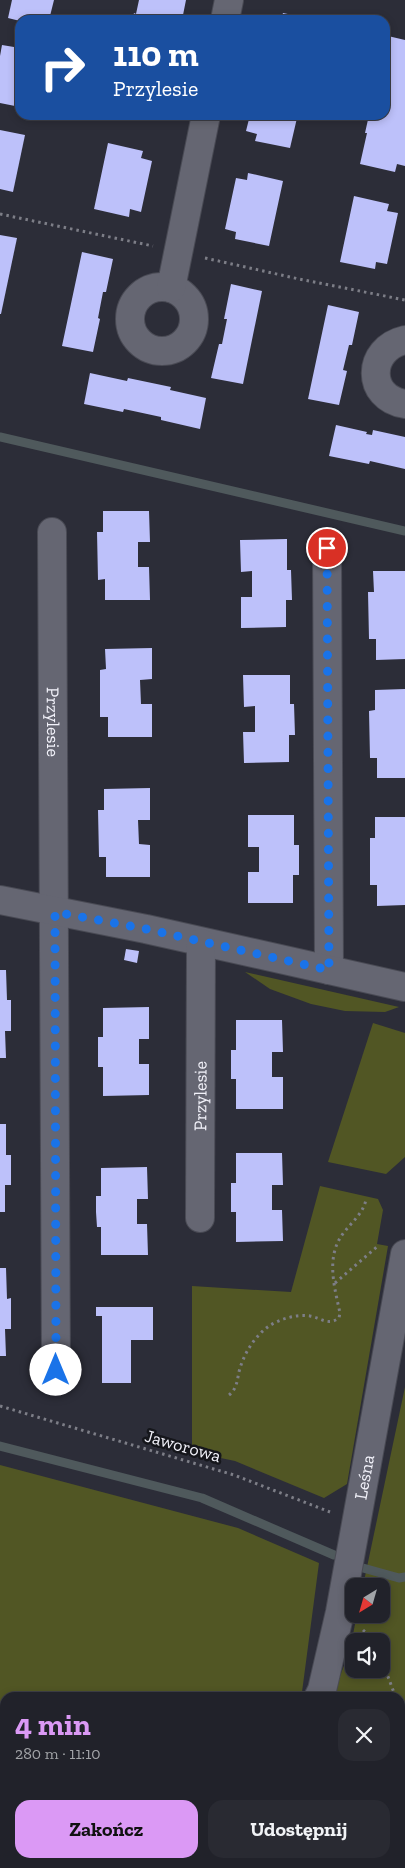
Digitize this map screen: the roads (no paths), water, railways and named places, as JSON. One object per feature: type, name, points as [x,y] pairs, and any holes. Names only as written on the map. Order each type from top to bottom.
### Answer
[{"type":"street","points":[[226,15],[230,0]]},
{"type":"street","points":[[171,288],[205,120]]},
{"type":"street","points":[[405,340],[393,343],[384,350],[378,360],[375,371],[377,382],[383,392],[392,400],[405,404]]},
{"type":"street","name":"Przylesie","points":[[52,532],[56,1370]]},
{"type":"street","points":[[327,548],[329,970]]},
{"type":"street","points":[[0,900],[146,929],[405,987]]},
{"type":"street","name":"Przylesie","points":[[200,1218],[201,942]]},
{"type":"street","name":"Leśna","points":[[321,1692],[340,1612],[405,1254]]},
{"type":"waterway","points":[[0,437],[405,531]]},
{"type":"waterway","points":[[0,1446],[202,1498],[334,1555]]},
{"type":"waterway","points":[[363,1568],[399,1578],[405,1577]]}]
